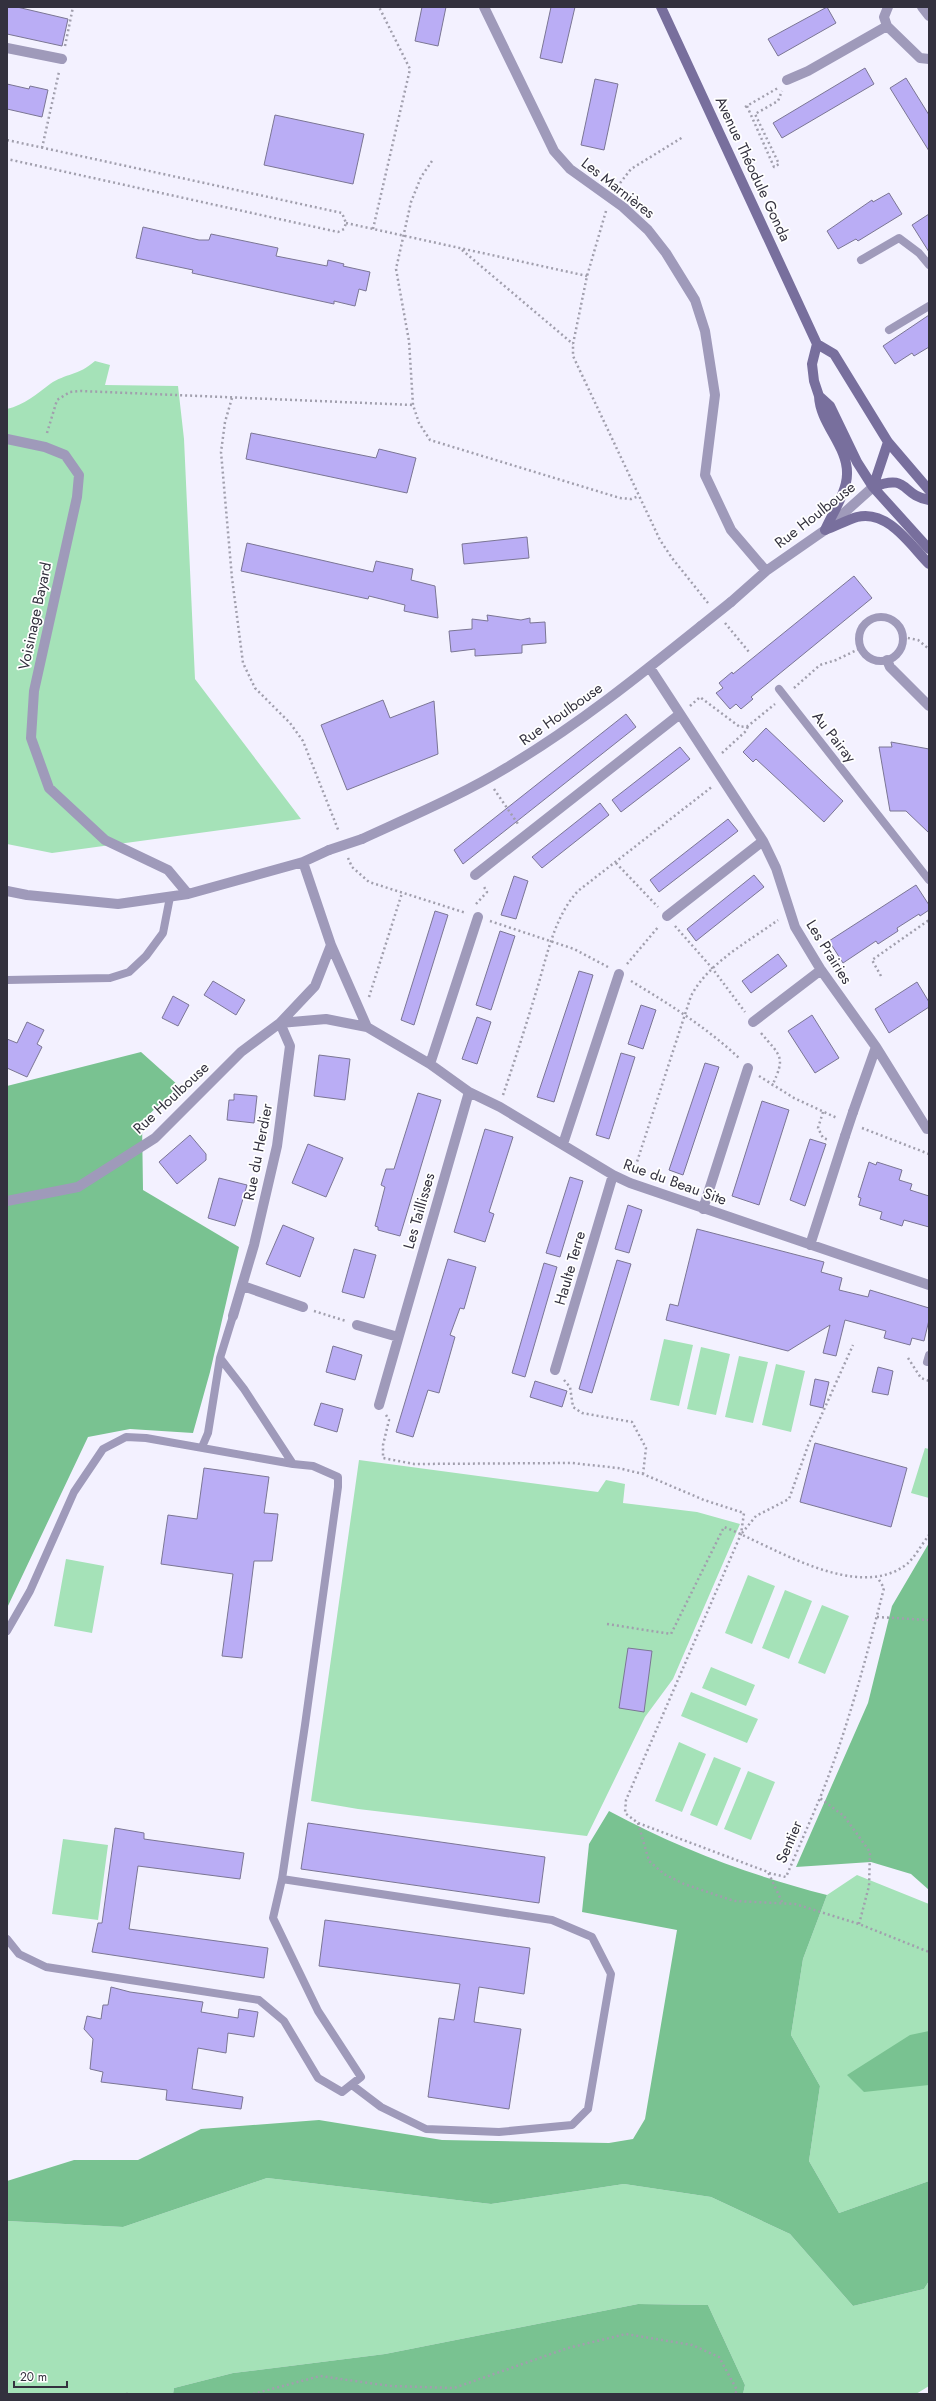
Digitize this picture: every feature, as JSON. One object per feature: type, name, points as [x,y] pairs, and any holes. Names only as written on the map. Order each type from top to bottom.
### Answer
[{"type":"main road","name":"Avenue Théodule Gonda","points":[[661,7],[817,344]]},
{"type":"main road","points":[[826,530],[846,483],[847,475],[842,455],[821,409],[814,380],[812,364],[817,344],[834,354],[888,442],[929,490]]},
{"type":"main road","points":[[819,396],[830,406],[857,462],[874,487],[929,549]]},
{"type":"main road","points":[[874,487],[888,442]]},
{"type":"main road","points":[[874,487],[888,482],[897,481],[905,485],[914,495],[929,500]]},
{"type":"main road","points":[[826,530],[859,517],[880,519],[896,530],[929,564]]},
{"type":"street","name":"Les Marnières","points":[[484,7],[554,151],[570,169],[635,218],[657,241],[686,285],[700,312],[705,331],[715,395],[705,474],[731,530],[766,572]]},
{"type":"street","points":[[888,7],[884,18],[887,26],[920,58],[929,59]]},
{"type":"street","points":[[922,7],[929,16]]},
{"type":"street","points":[[787,80],[808,71],[887,26]]},
{"type":"street","points":[[7,48],[62,59]]},
{"type":"street","name":"Voisinage Bayard","points":[[7,439],[45,448],[65,455],[80,475],[77,497],[34,691],[30,738],[49,788],[105,840],[168,870],[188,894]]},
{"type":"street","name":"Rue Houlbouse","points":[[7,891],[27,895],[118,904],[170,897],[188,894],[303,862],[329,850],[362,839],[487,779],[578,722],[650,668],[766,572],[826,530],[874,487]]},
{"type":"street","points":[[887,660],[890,667],[929,706]]},
{"type":"street","name":"Les Prairies","points":[[650,668],[763,841],[776,868],[795,927],[821,970],[876,1047],[927,1129]]},
{"type":"street","points":[[475,875],[680,714]]},
{"type":"street","points":[[667,916],[763,841]]},
{"type":"street","points":[[303,862],[331,945],[367,1027]]},
{"type":"street","points":[[430,1064],[478,917]]},
{"type":"street","name":"Rue Houlbouse","points":[[7,1201],[78,1187],[149,1142],[241,1052],[280,1024],[315,986],[331,945]]},
{"type":"street","points":[[753,1022],[821,970]]},
{"type":"street","points":[[563,1144],[619,974]]},
{"type":"street","name":"Rue Houlbouse","points":[[280,1024],[326,1019],[367,1027],[430,1064]]},
{"type":"street","name":"Rue du Herdier","points":[[233,1316],[277,1146],[290,1046],[280,1024]]},
{"type":"street","points":[[810,1245],[853,1112],[876,1047]]},
{"type":"street","name":"Rue du Beau Site","points":[[430,1064],[469,1092],[500,1107],[613,1175],[630,1183],[929,1285]]},
{"type":"street","points":[[703,1209],[748,1068]]},
{"type":"street","name":"Les Taillisses","points":[[379,1405],[469,1092]]},
{"type":"street","name":"Haulte Terre","points":[[556,1370],[613,1175]]},
{"type":"street","points":[[242,1286],[303,1307]]},
{"type":"street","points":[[357,1325],[398,1337]]},
{"type":"lane","points":[[861,260],[899,238],[919,253],[929,265]]},
{"type":"lane","points":[[889,330],[929,306]]},
{"type":"lane","points":[[876,617],[891,619],[902,629],[903,637],[901,649],[893,658],[887,660],[875,660],[861,648],[860,633],[863,626],[876,617]]},
{"type":"lane","name":"Au Pairay","points":[[779,689],[929,880]]},
{"type":"lane","points":[[7,980],[110,978],[128,972],[146,956],[163,933],[170,897]]},
{"type":"lane","points":[[202,1447],[208,1433],[220,1358],[233,1316]]},
{"type":"lane","points":[[220,1358],[244,1389],[293,1464]]},
{"type":"lane","points":[[7,1630],[30,1591],[74,1492],[103,1449],[126,1437],[146,1438],[293,1464],[313,1466],[338,1477],[338,1487],[282,1878],[273,1918],[318,2011],[361,2078],[342,2092],[318,2078],[284,2021],[259,2000],[46,1967],[18,1954],[7,1939]]},
{"type":"lane","points":[[282,1878],[552,1920],[592,1937],[611,1974],[588,2109],[572,2125],[499,2132],[426,2129],[381,2107],[352,2085]]},
{"type":"path","points":[[42,148],[73,7]]},
{"type":"path","points":[[373,229],[410,69],[379,7]]},
{"type":"path","points":[[773,92],[746,107],[774,166],[779,164],[755,114],[778,101],[787,80]]},
{"type":"path","points":[[683,137],[631,169],[610,198],[587,276],[573,344],[573,356],[639,496],[672,558],[713,608]]},
{"type":"path","points":[[7,140],[342,214],[346,223],[344,229],[338,232],[7,159]]},
{"type":"path","points":[[432,161],[414,192],[396,269],[413,372],[413,405],[419,423],[430,440],[620,498],[631,499],[639,496]]},
{"type":"path","points":[[346,223],[587,276]]},
{"type":"path","points":[[461,249],[573,344]]},
{"type":"path","points":[[45,448],[54,406],[58,400],[70,392],[413,405]]},
{"type":"path","points":[[232,398],[225,422],[221,452],[232,578],[244,663],[255,688],[290,723],[303,741],[341,837]]},
{"type":"path","points":[[722,619],[749,652]]},
{"type":"path","points":[[903,637],[918,640],[929,649]]},
{"type":"path","points":[[711,762],[746,731],[748,726],[820,664],[836,660],[861,648]]},
{"type":"path","points":[[680,714],[700,697],[736,725],[748,726]]},
{"type":"path","points":[[487,779],[526,835]]},
{"type":"path","points":[[500,1107],[552,941],[561,915],[569,900],[722,779]]},
{"type":"path","points":[[347,856],[352,867],[359,875],[369,882],[574,949],[685,1014],[721,1041],[748,1068],[772,1086],[823,1112],[843,1120]]},
{"type":"path","points":[[616,863],[667,916],[712,968],[780,1056],[781,1068],[772,1086]]},
{"type":"path","points":[[474,905],[487,892],[475,875]]},
{"type":"path","points":[[363,1016],[402,893]]},
{"type":"path","points":[[464,913],[469,909]]},
{"type":"path","points":[[630,1183],[685,1014],[696,987],[712,968],[790,911]]},
{"type":"path","points":[[619,974],[667,916]]},
{"type":"path","points":[[881,976],[872,960],[929,920]]},
{"type":"path","points":[[823,1112],[819,1123],[820,1134],[823,1138],[844,1140]]},
{"type":"path","points":[[859,1127],[929,1154]]},
{"type":"path","points":[[303,1307],[357,1325]]},
{"type":"path","points":[[741,1534],[756,1516],[789,1499],[809,1443],[853,1345]]},
{"type":"path","points":[[556,1370],[570,1387],[573,1407],[582,1413],[632,1422],[646,1448],[643,1474]]},
{"type":"path","points":[[389,1420],[383,1445],[383,1458],[422,1464],[572,1463],[618,1468],[643,1474],[704,1500],[744,1513],[741,1534],[626,1800],[625,1813],[638,1823],[768,1872],[783,1904]]},
{"type":"path","points":[[607,1624],[671,1634],[724,1526],[807,1564],[839,1575],[878,1578],[907,1564],[929,1535]]},
{"type":"path","points":[[859,1924],[869,1886],[870,1852],[844,1816],[820,1798],[838,1753],[877,1617],[884,1588],[878,1578]]},
{"type":"path","points":[[877,1617],[929,1620]]},
{"type":"path","name":"Sentier","points":[[768,1872],[786,1877],[820,1798]]},
{"type":"path","points":[[638,1823],[649,1861],[664,1874],[684,1884],[734,1901],[795,1904],[859,1924],[929,1952]]},
{"type":"path","points":[[253,2394],[320,2376],[390,2386],[454,2388],[568,2348],[626,2334],[692,2346],[719,2357],[737,2390],[736,2394]]},
{"type":"green space","points":[[95,361],[110,365],[105,385],[178,386],[184,439],[195,679],[301,819],[52,853],[7,844],[7,409],[25,402],[56,380],[78,372]]},
{"type":"green space","points":[[141,1052],[179,1086],[142,1121],[143,1190],[239,1247],[210,1372],[193,1433],[130,1429],[88,1437],[7,1608],[7,1086]]},
{"type":"green space","points":[[664,1339],[693,1345],[679,1406],[650,1400]]},
{"type":"green space","points":[[701,1347],[730,1354],[716,1415],[687,1409]]},
{"type":"green space","points":[[739,1356],[768,1362],[753,1423],[725,1417]]},
{"type":"green space","points":[[776,1364],[805,1371],[791,1432],[762,1425]]},
{"type":"green space","points":[[925,1448],[929,1449],[929,1498],[911,1493]]},
{"type":"green space","points":[[359,1460],[598,1492],[606,1480],[625,1484],[623,1503],[697,1512],[740,1524],[673,1679],[645,1717],[587,1836],[358,1809],[311,1801]]},
{"type":"green space","points":[[929,1543],[929,1890],[911,1874],[871,1862],[796,1867],[868,1703],[892,1606]]},
{"type":"green space","points":[[66,1559],[104,1566],[92,1633],[54,1626]]},
{"type":"green space","points":[[748,1575],[775,1586],[752,1644],[725,1633]]},
{"type":"green space","points":[[785,1590],[812,1601],[789,1659],[762,1648]]},
{"type":"green space","points":[[822,1605],[849,1616],[825,1674],[798,1663]]},
{"type":"green space","points":[[711,1667],[755,1685],[746,1706],[702,1688]]},
{"type":"green space","points":[[691,1692],[758,1719],[747,1743],[681,1716]]},
{"type":"green space","points":[[679,1742],[706,1754],[682,1812],[655,1801]]},
{"type":"green space","points":[[714,1757],[741,1768],[717,1826],[690,1815]]},
{"type":"green space","points":[[748,1771],[775,1782],[751,1840],[724,1829]]},
{"type":"green space","points":[[609,1811],[636,1825],[715,1860],[770,1879],[827,1895],[803,1959],[791,2035],[820,2086],[809,2161],[839,2213],[929,2181],[929,2281],[924,2289],[853,2306],[790,2234],[711,2197],[624,2184],[491,2204],[267,2178],[123,2227],[7,2221],[7,2181],[74,2160],[138,2160],[201,2129],[319,2120],[442,2140],[609,2143],[633,2139],[645,2119],[677,1930],[582,1912],[589,1844]]},
{"type":"green space","points":[[63,1839],[108,1845],[98,1920],[52,1914]]},
{"type":"green space","points":[[857,1875],[929,1904],[929,2181],[839,2213],[809,2161],[820,2086],[791,2035],[803,1959],[827,1895]]},
{"type":"green space","points":[[929,2031],[929,2085],[864,2092],[847,2075],[910,2035]]},
{"type":"green space","points":[[267,2178],[491,2204],[624,2184],[711,2197],[790,2234],[853,2306],[924,2289],[929,2281],[929,2386],[916,2394],[743,2394],[745,2385],[708,2305],[638,2304],[385,2354],[233,2373],[174,2388],[173,2394],[7,2394],[7,2221],[123,2227]]},
{"type":"green space","points":[[638,2304],[708,2305],[745,2385],[743,2394],[173,2394],[174,2388],[233,2373],[385,2354]]},
{"type":"building","points":[[7,7],[17,7],[68,19],[62,46],[7,34]]},
{"type":"building","points":[[422,7],[446,7],[438,46],[415,41]]},
{"type":"building","points":[[551,7],[575,7],[562,63],[540,58]]},
{"type":"building","points":[[827,7],[836,23],[778,56],[768,39]]},
{"type":"building","points":[[865,68],[874,84],[782,138],[773,123]]},
{"type":"building","points":[[906,78],[929,115],[929,151],[890,88]]},
{"type":"building","points":[[595,79],[618,84],[604,150],[581,145]]},
{"type":"building","points":[[7,84],[29,89],[30,86],[48,90],[42,117],[7,109]]},
{"type":"building","points":[[275,115],[364,134],[353,184],[264,165]]},
{"type":"building","points":[[889,193],[902,214],[858,241],[856,239],[838,249],[827,231],[872,200],[873,202]]},
{"type":"building","points":[[929,214],[929,252],[912,225]]},
{"type":"building","points":[[143,227],[199,240],[209,240],[211,234],[278,248],[276,256],[327,266],[328,260],[344,264],[343,266],[370,272],[366,291],[359,289],[355,306],[334,301],[334,304],[192,273],[193,270],[136,258]]},
{"type":"building","points":[[929,315],[929,347],[914,356],[912,353],[895,364],[883,346]]},
{"type":"building","points":[[251,433],[376,458],[379,449],[416,458],[407,493],[246,459]]},
{"type":"building","points":[[527,537],[529,558],[464,564],[462,544]]},
{"type":"building","points":[[247,543],[373,572],[376,561],[413,569],[411,580],[435,586],[438,618],[404,611],[405,605],[369,596],[368,599],[241,571]]},
{"type":"building","points":[[854,576],[872,598],[751,697],[753,699],[741,709],[736,704],[730,709],[716,693],[723,688],[719,683],[732,672],[733,674]]},
{"type":"building","points":[[487,615],[521,620],[530,618],[530,623],[545,622],[546,643],[522,645],[522,653],[475,656],[475,649],[451,652],[449,631],[472,629],[472,619],[488,621]]},
{"type":"building","points":[[383,700],[390,718],[434,701],[438,754],[347,790],[321,725]]},
{"type":"building","points":[[626,714],[636,727],[463,864],[454,850]]},
{"type":"building","points":[[766,728],[843,801],[824,822],[756,759],[753,762],[743,752]]},
{"type":"building","points":[[891,742],[929,749],[929,833],[906,811],[890,811],[879,747],[892,747]]},
{"type":"building","points":[[680,747],[690,759],[621,812],[612,800]]},
{"type":"building","points":[[600,803],[609,815],[542,868],[532,857]]},
{"type":"building","points":[[728,819],[738,831],[659,892],[650,880]]},
{"type":"building","points":[[754,875],[764,887],[696,941],[687,929]]},
{"type":"building","points":[[514,876],[528,881],[516,919],[501,915]]},
{"type":"building","points":[[916,885],[929,905],[929,910],[920,916],[919,914],[897,928],[898,931],[878,944],[876,941],[843,963],[829,941]]},
{"type":"building","points":[[435,911],[448,915],[414,1025],[401,1020]]},
{"type":"building","points":[[500,931],[515,936],[491,1010],[476,1005]]},
{"type":"building","points":[[778,954],[787,966],[751,993],[742,981]]},
{"type":"building","points":[[579,971],[593,975],[554,1102],[537,1097]]},
{"type":"building","points":[[213,981],[245,1000],[236,1015],[204,995]]},
{"type":"building","points":[[917,982],[929,1002],[929,1007],[889,1033],[875,1009]]},
{"type":"building","points":[[173,996],[189,1005],[178,1026],[162,1018]]},
{"type":"building","points":[[641,1005],[656,1010],[643,1049],[628,1044]]},
{"type":"building","points":[[812,1015],[839,1058],[815,1073],[788,1031]]},
{"type":"building","points":[[477,1017],[491,1022],[477,1064],[462,1059]]},
{"type":"building","points":[[27,1022],[44,1030],[37,1044],[42,1047],[27,1077],[7,1068],[7,1039],[17,1043]]},
{"type":"building","points":[[621,1053],[635,1057],[609,1139],[596,1135]]},
{"type":"building","points":[[319,1055],[350,1059],[345,1100],[314,1096]]},
{"type":"building","points":[[705,1063],[719,1067],[683,1175],[669,1170]]},
{"type":"building","points":[[418,1093],[441,1100],[400,1236],[378,1230],[378,1227],[375,1226],[385,1187],[381,1185],[386,1169],[394,1169]]},
{"type":"building","points":[[234,1094],[257,1096],[254,1123],[227,1120],[229,1100],[234,1100]]},
{"type":"building","points":[[762,1101],[789,1110],[759,1205],[732,1196]]},
{"type":"building","points":[[485,1129],[513,1137],[489,1212],[494,1214],[485,1242],[454,1232]]},
{"type":"building","points":[[190,1135],[206,1154],[206,1160],[177,1184],[159,1162]]},
{"type":"building","points":[[810,1139],[826,1144],[805,1206],[790,1200]]},
{"type":"building","points":[[308,1144],[343,1158],[326,1197],[292,1183]]},
{"type":"building","points":[[869,1162],[876,1165],[877,1162],[902,1170],[899,1180],[912,1184],[910,1190],[929,1196],[929,1227],[904,1220],[902,1226],[880,1219],[882,1212],[859,1205],[861,1198],[858,1197]]},
{"type":"building","points":[[570,1177],[583,1181],[560,1257],[546,1253]]},
{"type":"building","points":[[219,1178],[247,1185],[235,1226],[208,1218]]},
{"type":"building","points":[[628,1205],[642,1210],[629,1253],[615,1249]]},
{"type":"building","points":[[283,1225],[314,1238],[300,1277],[266,1264]]},
{"type":"building","points":[[697,1229],[824,1262],[821,1272],[842,1278],[839,1290],[868,1297],[870,1290],[929,1308],[929,1320],[924,1341],[912,1338],[910,1345],[884,1338],[886,1331],[845,1320],[836,1356],[823,1353],[830,1325],[788,1351],[666,1320],[670,1304],[678,1306]]},
{"type":"building","points":[[354,1249],[376,1255],[364,1298],[342,1292]]},
{"type":"building","points":[[448,1259],[476,1267],[464,1309],[460,1308],[450,1335],[455,1337],[439,1393],[428,1390],[413,1437],[396,1432]]},
{"type":"building","points":[[617,1260],[631,1264],[592,1393],[579,1389]]},
{"type":"building","points":[[544,1263],[557,1267],[525,1377],[512,1373]]},
{"type":"building","points":[[333,1346],[362,1355],[355,1380],[326,1372]]},
{"type":"building","points":[[878,1367],[893,1371],[888,1395],[872,1392]]},
{"type":"building","points":[[815,1379],[829,1382],[823,1408],[810,1405]]},
{"type":"building","points":[[535,1381],[567,1391],[562,1407],[530,1397]]},
{"type":"building","points":[[321,1403],[343,1409],[337,1432],[314,1425]]},
{"type":"building","points":[[815,1443],[907,1468],[891,1527],[800,1502]]},
{"type":"building","points":[[204,1468],[269,1477],[264,1513],[278,1514],[272,1561],[254,1561],[242,1658],[222,1656],[233,1574],[161,1564],[168,1515],[197,1519]]},
{"type":"building","points":[[628,1648],[652,1651],[644,1712],[619,1708]]},
{"type":"building","points":[[308,1823],[545,1857],[539,1903],[301,1869]]},
{"type":"building","points":[[115,1828],[144,1833],[144,1839],[244,1853],[240,1879],[138,1866],[129,1929],[268,1948],[264,1978],[92,1952],[98,1923],[102,1923]]},
{"type":"building","points":[[325,1920],[530,1948],[524,1994],[479,1987],[474,2022],[521,2029],[509,2109],[428,2097],[439,2018],[454,2020],[460,1984],[319,1966]]},
{"type":"building","points":[[111,1987],[130,1992],[203,2002],[201,2012],[238,2018],[239,2009],[258,2012],[254,2037],[228,2033],[226,2053],[198,2048],[192,2089],[243,2097],[241,2109],[166,2100],[167,2090],[101,2082],[103,2072],[90,2069],[93,2039],[84,2029],[87,2016],[101,2019],[103,2005],[108,2005]]}]
